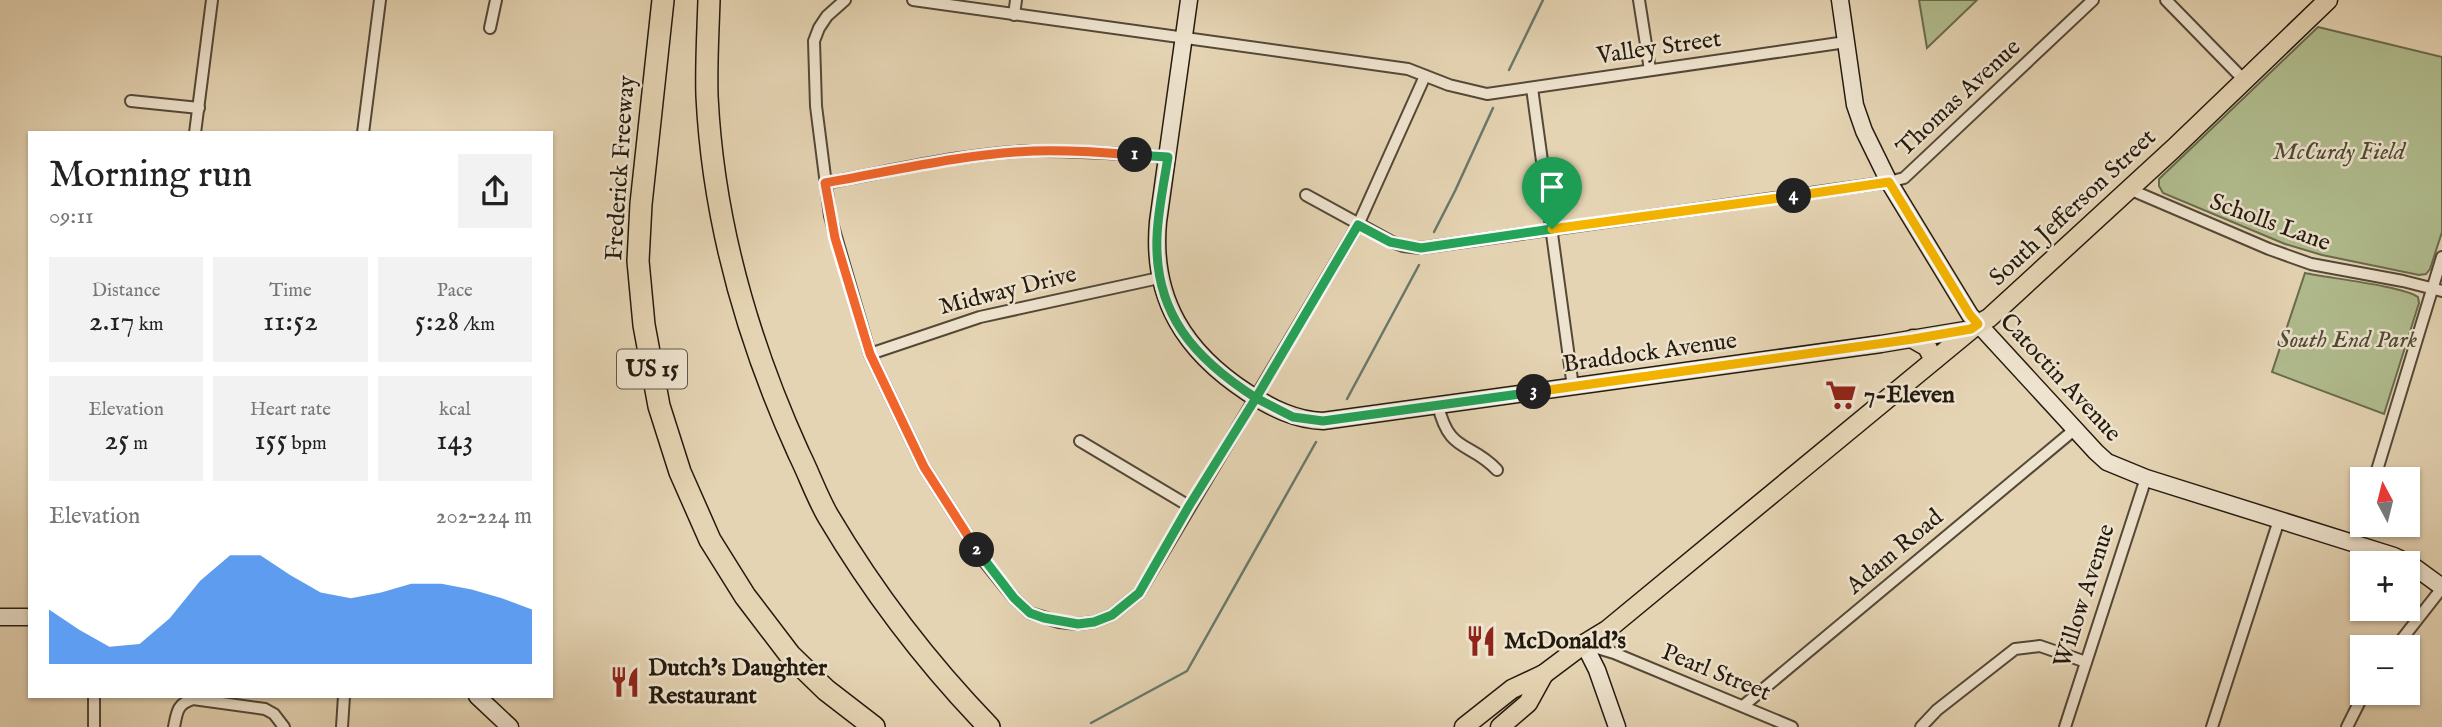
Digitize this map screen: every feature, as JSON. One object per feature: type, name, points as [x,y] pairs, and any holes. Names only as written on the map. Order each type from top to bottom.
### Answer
[{"type":"highway","name":"Frederick Freeway","points":[[663,0],[641,204],[638,261],[644,325],[659,406],[680,472],[710,540],[765,626],[826,690],[874,727]]},
{"type":"highway","points":[[709,0],[707,96],[716,186],[754,341],[777,405],[826,513],[865,576],[959,697],[989,727]]},
{"type":"highway","name":"US 15","points":[[826,690],[862,727]]},
{"type":"main road","name":"South Jefferson Street","points":[[1464,727],[1512,690],[1544,674],[1607,630],[1975,326],[1989,318],[2328,0]]},
{"type":"main road","points":[[1913,339],[1927,347],[1934,360]]},
{"type":"main road","name":"South Jefferson Street","points":[[1500,727],[1528,703],[1544,674]]},
{"type":"street","points":[[195,131],[212,0]]},
{"type":"street","points":[[363,131],[380,0]]},
{"type":"street","points":[[490,28],[496,0]]},
{"type":"street","points":[[845,0],[827,16],[814,41],[816,106],[835,238],[870,354],[924,467],[984,561],[1014,598],[1030,613],[1044,618],[1078,624],[1094,622],[1112,615],[1139,593],[1358,225],[1424,76],[1408,69],[913,0]]},
{"type":"street","points":[[1014,15],[1016,0]]},
{"type":"street","name":"Braddock Avenue","points":[[1189,0],[1157,238],[1159,278],[1171,309],[1194,348],[1216,370],[1256,398],[1293,417],[1323,421],[1913,339],[1975,326]]},
{"type":"street","points":[[1639,0],[1650,70]]},
{"type":"street","name":"Catoctin Avenue","points":[[1840,0],[1859,118],[1874,155],[1975,326],[2074,430],[2108,462],[2146,478],[2354,543],[2409,563],[2442,587]]},
{"type":"street","name":"Thomas Avenue","points":[[1306,195],[1390,242],[1421,248],[1889,182],[1904,178],[2093,0]]},
{"type":"street","points":[[2166,0],[2244,80]]},
{"type":"street","name":"Valley Street","points":[[1424,76],[1478,93],[1532,88],[1846,42]]},
{"type":"street","points":[[1532,88],[1573,387]]},
{"type":"street","points":[[131,101],[198,108]]},
{"type":"street","points":[[825,183],[980,156],[1031,151],[1082,151],[1168,157]]},
{"type":"street","name":"Scholls Lane","points":[[2129,189],[2311,264],[2437,289]]},
{"type":"street","points":[[2378,467],[2437,289],[2442,257]]},
{"type":"street","name":"Midway Drive","points":[[870,354],[980,317],[1159,278]]},
{"type":"street","points":[[1438,405],[1448,434],[1497,470]]},
{"type":"street","name":"Adam Road","points":[[1743,706],[2074,430]]},
{"type":"street","points":[[1080,441],[1189,506]]},
{"type":"street","name":"Willow Avenue","points":[[2065,727],[2146,478]]},
{"type":"street","points":[[2212,727],[2279,520]]},
{"type":"street","points":[[2354,543],[2356,537]]},
{"type":"street","points":[[2405,635],[2442,587]]},
{"type":"street","points":[[0,617],[28,617]]},
{"type":"street","points":[[1584,644],[1597,670],[1617,727]]},
{"type":"street","name":"Pearl Street","points":[[1584,644],[1614,653],[1792,727]]},
{"type":"street","points":[[1920,727],[1937,710],[2015,649],[2039,646],[2086,662]]},
{"type":"street","points":[[94,698],[94,727]]},
{"type":"street","points":[[342,727],[344,698]]},
{"type":"street","points":[[479,698],[510,727]]},
{"type":"street","points":[[174,727],[177,708],[192,699],[265,709],[274,713],[284,727]]},
{"type":"street","points":[[2347,727],[2358,705]]},
{"type":"green space","points":[[1919,0],[1977,0],[1927,48]]},
{"type":"green space","name":"McCurdy Field","points":[[2318,27],[2442,57],[2442,232],[2426,274],[2419,275],[2322,255],[2285,244],[2163,193],[2159,186],[2159,179]]},
{"type":"green space","name":"South End Park","points":[[2305,273],[2382,286],[2418,297],[2419,303],[2384,414],[2272,372]]},
{"type":"waterway","points":[[1509,70],[1543,0]]},
{"type":"waterway","points":[[1434,232],[1493,108]]},
{"type":"waterway","points":[[1347,399],[1419,265]]},
{"type":"waterway","points":[[1091,723],[1187,671],[1316,442]]},
{"type":"place","name":"7-Eleven","points":[[1841,395]]},
{"type":"place","name":"McDonald's","points":[[1481,641]]},
{"type":"place","name":"Dutch's Daughter Restaurant","points":[[625,682]]},
{"type":"route","points":[[1552,229],[1421,248],[1390,242],[1358,225],[1256,398],[1216,370],[1189,342],[1171,309],[1159,278],[1158,222],[1168,157],[1082,151],[1031,151],[980,156],[825,183],[835,238],[870,354],[924,467],[984,561],[1014,598],[1030,613],[1059,622],[1094,622],[1112,615],[1139,593],[1256,398],[1293,417],[1323,421],[1913,339],[1971,329],[1978,324],[1889,182],[1552,229]]}]
